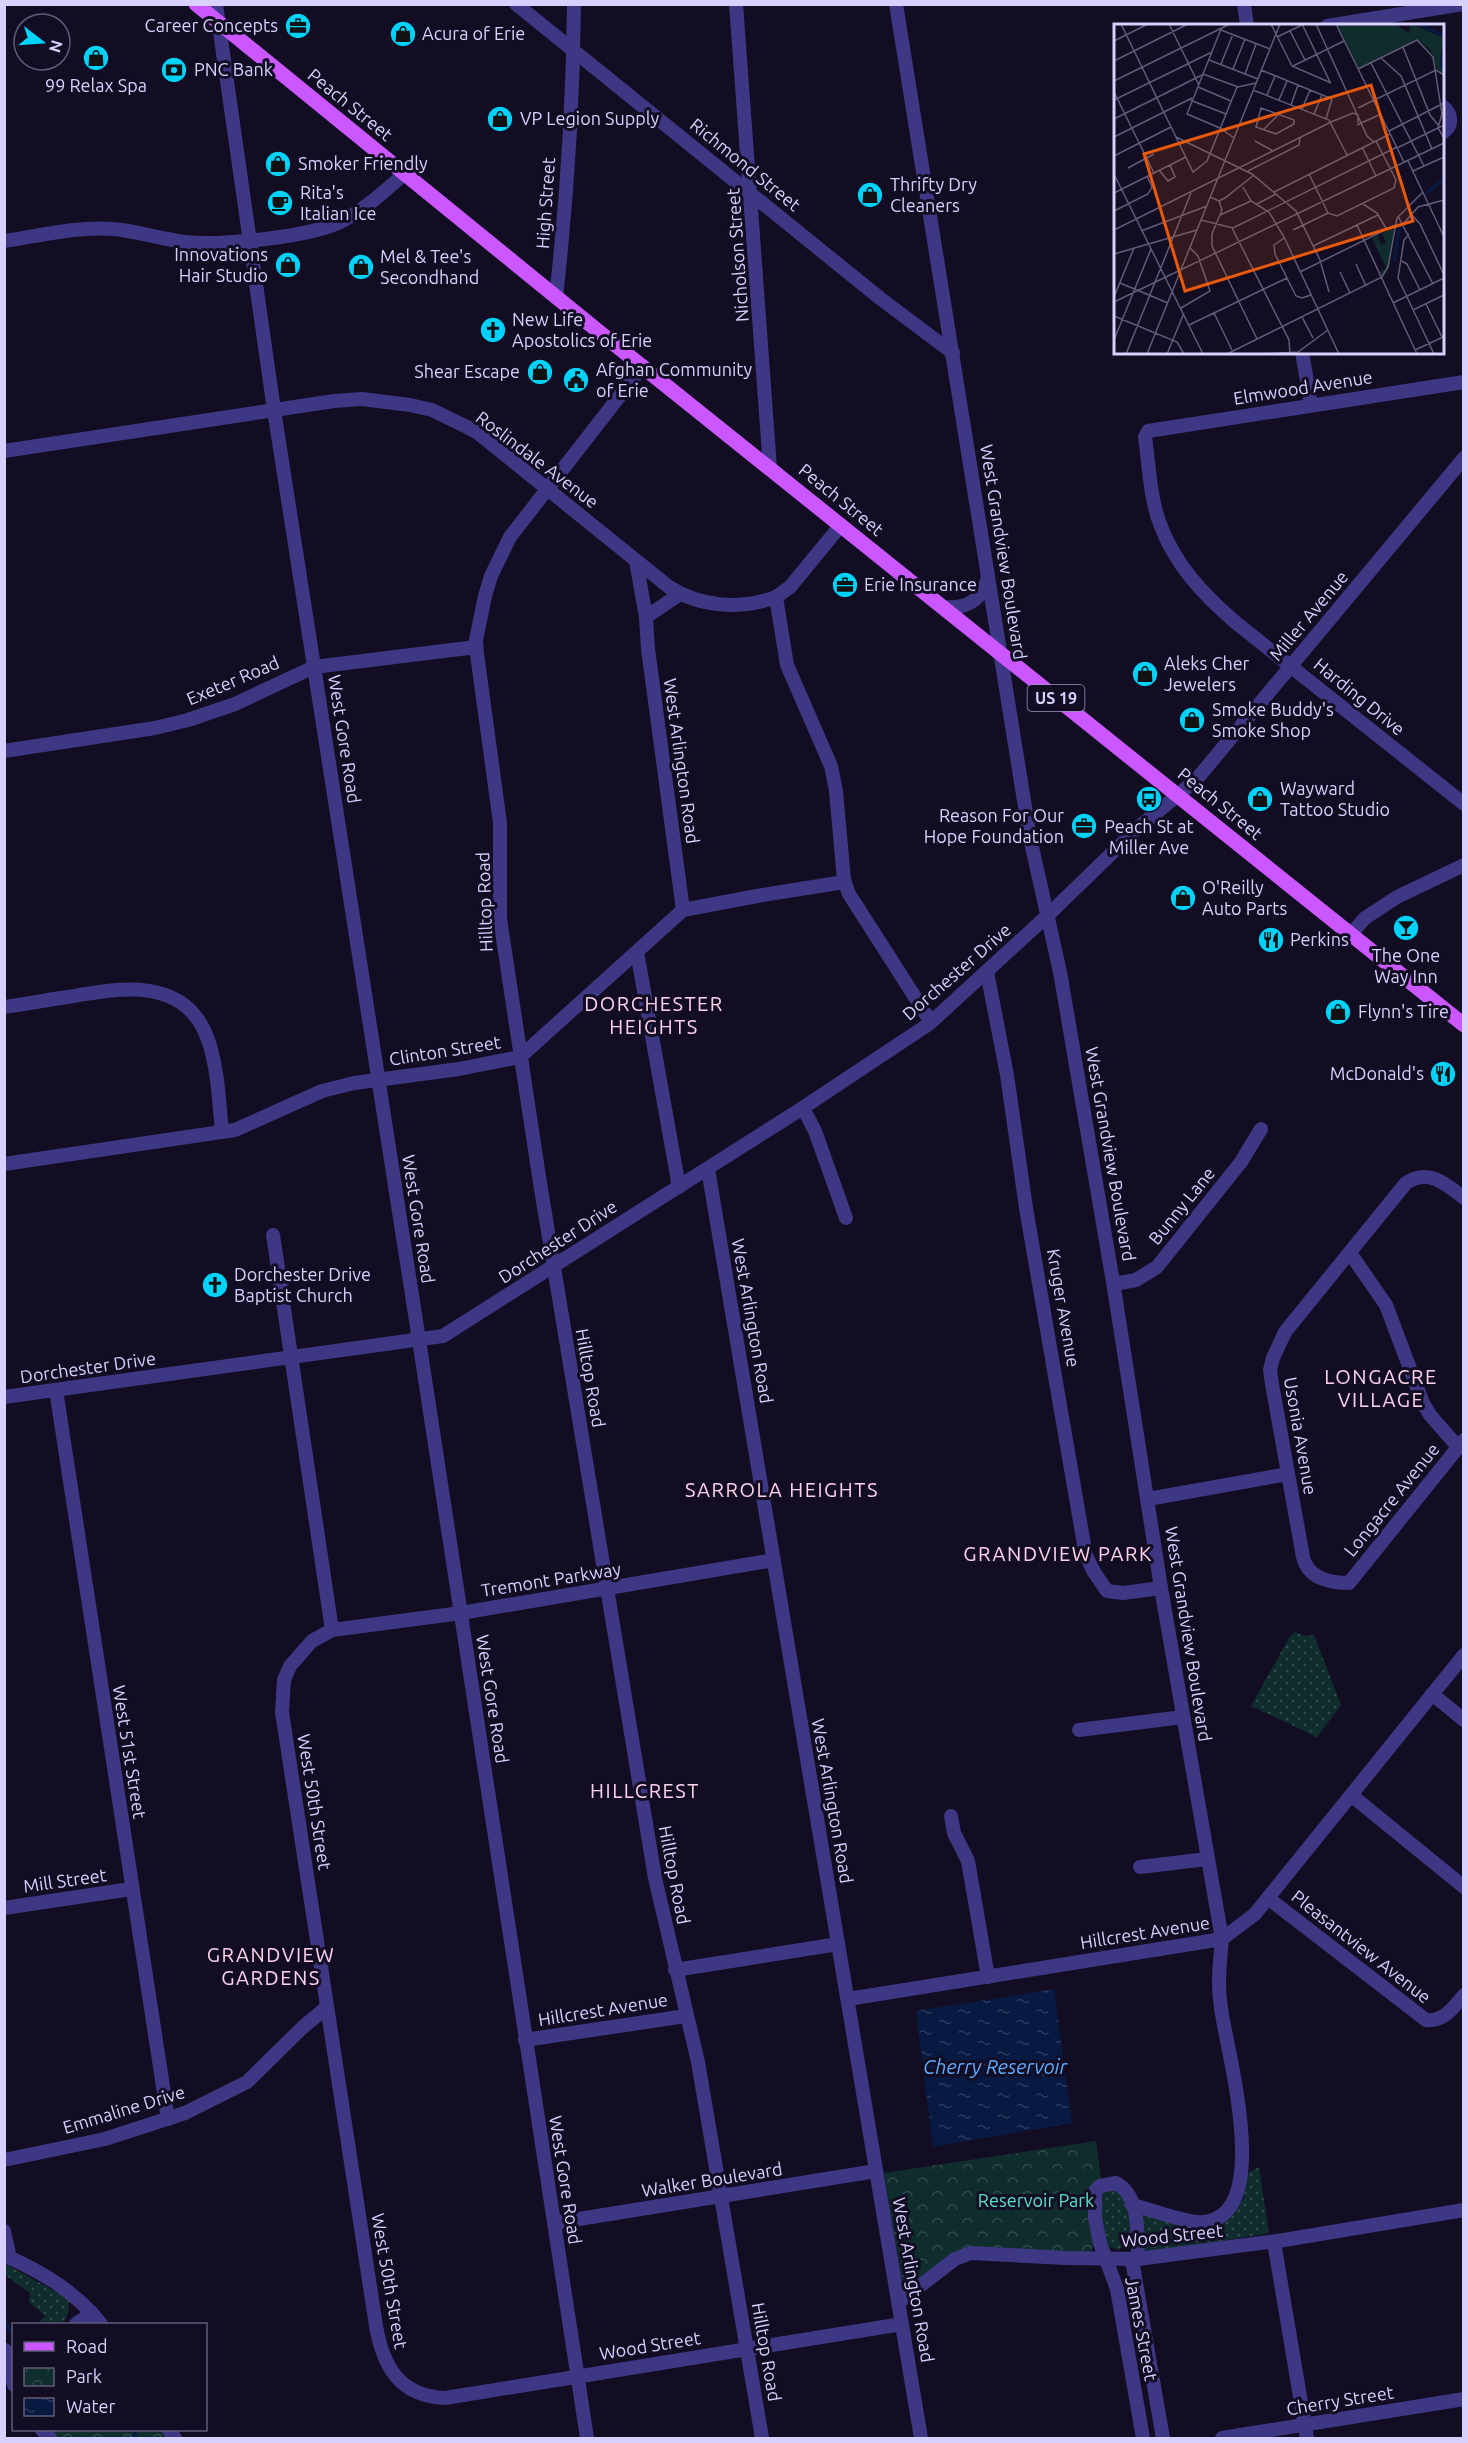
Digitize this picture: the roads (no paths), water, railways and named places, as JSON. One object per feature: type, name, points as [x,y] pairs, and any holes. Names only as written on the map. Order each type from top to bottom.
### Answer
[{"type":"main road","name":"Peach Street","points":[[196,4],[556,297],[1464,1025]]},
{"type":"street","name":"West Gore Road","points":[[216,4],[274,410],[587,2439]]},
{"type":"street","name":"Richmond Street","points":[[516,4],[881,299],[952,353]]},
{"type":"street","name":"High Street","points":[[556,297],[563,230],[574,51],[574,4]]},
{"type":"street","name":"Nicholson Street","points":[[736,4],[752,194],[770,468]]},
{"type":"street","name":"West Grandview Boulevard","points":[[896,4],[1033,854],[1060,972],[1114,1284],[1182,1717],[1222,1939],[1218,1977],[1220,2005],[1242,2129],[1241,2179],[1229,2206],[1222,2214],[1205,2223],[1132,2205]]},
{"type":"street","points":[[1244,4],[1247,24]]},
{"type":"street","points":[[1337,24],[1418,8],[1463,4]]},
{"type":"street","points":[[1418,8],[1421,24]]},
{"type":"street","points":[[1444,107],[1451,118],[1449,128],[1444,132]]},
{"type":"street","points":[[4,241],[101,229],[188,242],[250,239],[302,233],[330,226],[358,211],[404,174]]},
{"type":"street","points":[[1302,354],[1311,405]]},
{"type":"street","name":"Hilltop Road","points":[[643,366],[518,526],[502,552],[485,596],[476,647],[500,823],[500,919],[553,1267],[654,1872],[698,2062],[762,2439]]},
{"type":"street","name":"Elmwood Avenue","points":[[1148,431],[1464,382]]},
{"type":"street","name":"Roslindale Avenue","points":[[4,451],[334,401],[362,399],[386,401],[432,411],[478,434],[680,594],[697,601],[717,605],[748,604],[776,597]]},
{"type":"street","name":"Harding Drive","points":[[1148,431],[1145,437],[1159,523],[1174,556],[1190,579],[1212,602],[1464,804]]},
{"type":"street","name":"Miller Avenue","points":[[1047,916],[1139,827],[1196,780],[1464,458]]},
{"type":"street","points":[[841,525],[794,582],[776,597],[787,665],[831,766],[836,791],[844,882],[849,894],[931,1023]]},
{"type":"street","name":"West Arlington Road","points":[[636,561],[646,617],[648,650],[683,910]]},
{"type":"street","points":[[944,608],[963,607],[970,604],[982,593],[989,575]]},
{"type":"street","points":[[646,617],[680,594]]},
{"type":"street","name":"Exeter Road","points":[[4,751],[155,728],[188,720],[228,707],[314,666],[476,647]]},
{"type":"street","points":[[1351,934],[1365,918],[1397,897],[1464,865]]},
{"type":"street","points":[[683,910],[844,882]]},
{"type":"street","name":"Clinton Street","points":[[4,1164],[222,1132],[250,1125],[322,1091],[354,1083],[459,1070],[520,1057],[683,910]]},
{"type":"street","name":"Dorchester Drive","points":[[4,1397],[438,1338],[708,1169],[931,1023],[1047,916]]},
{"type":"street","points":[[637,952],[679,1187]]},
{"type":"street","name":"Kruger Avenue","points":[[987,972],[1007,1075],[1026,1208],[1086,1556],[1107,1591],[1123,1593],[1161,1588]]},
{"type":"street","points":[[4,1007],[129,989],[158,992],[176,1000],[193,1014],[208,1039],[222,1132]]},
{"type":"street","points":[[803,1108],[815,1131],[846,1218]]},
{"type":"street","name":"Bunny Lane","points":[[1114,1284],[1136,1280],[1157,1267],[1241,1162],[1261,1128]]},
{"type":"street","name":"West Arlington Road","points":[[708,1169],[921,2439]]},
{"type":"street","name":"Usonia Avenue","points":[[1349,1583],[1334,1583],[1321,1578],[1305,1563],[1272,1384],[1270,1370],[1273,1358],[1285,1332],[1400,1190],[1414,1178],[1422,1176],[1439,1180],[1464,1198]]},
{"type":"street","points":[[273,1235],[333,1630]]},
{"type":"street","points":[[1350,1253],[1386,1305],[1422,1403],[1430,1415],[1461,1443]]},
{"type":"street","name":"West 51st Street","points":[[56,1390],[168,2119]]},
{"type":"street","name":"Longacre Avenue","points":[[1349,1583],[1461,1443]]},
{"type":"street","points":[[1148,1498],[1288,1474]]},
{"type":"street","name":"Tremont Parkway","points":[[333,1630],[461,1613],[774,1560]]},
{"type":"street","name":"West 50th Street","points":[[333,1630],[317,1638],[300,1653],[284,1680],[281,1695],[283,1724],[379,2345],[391,2370],[406,2386]]},
{"type":"street","name":"Hillcrest Avenue","points":[[848,1999],[1222,1939],[1246,1922],[1268,1898],[1464,1655]]},
{"type":"street","points":[[1432,1694],[1464,1720]]},
{"type":"street","points":[[1078,1730],[1182,1717]]},
{"type":"street","points":[[1351,1795],[1464,1887]]},
{"type":"street","points":[[951,1816],[954,1833],[968,1862],[988,1977]]},
{"type":"street","points":[[1140,1867],[1207,1859]]},
{"type":"street","name":"Mill Street","points":[[4,1908],[131,1890]]},
{"type":"street","name":"Pleasantview Avenue","points":[[1268,1898],[1420,2017],[1434,2021],[1443,2017],[1464,1995]]},
{"type":"street","name":"Hillcrest Avenue","points":[[675,1970],[838,1944]]},
{"type":"street","name":"Emmaline Drive","points":[[4,2160],[105,2139],[185,2113],[247,2082],[303,2027],[327,2007]]},
{"type":"street","name":"Hillcrest Avenue","points":[[525,2040],[686,2016]]},
{"type":"street","name":"Walker Boulevard","points":[[554,2223],[876,2171]]},
{"type":"street","name":"James Street","points":[[1143,2439],[1117,2289],[1100,2243],[1095,2218],[1095,2191],[1100,2186],[1116,2182],[1125,2188],[1132,2205],[1135,2260],[1163,2439]]},
{"type":"street","name":"Wood Street","points":[[898,2303],[955,2259],[971,2253],[1135,2260],[1274,2242],[1464,2210]]},
{"type":"street","points":[[4,2231],[7,2257],[63,2287],[92,2313],[100,2323]]},
{"type":"street","points":[[1274,2242],[1306,2432]]},
{"type":"street","points":[[79,2323],[92,2313]]},
{"type":"street","name":"Wood Street","points":[[406,2386],[429,2397],[452,2398],[577,2375],[902,2324]]},
{"type":"street","points":[[8,2350],[12,2373]]},
{"type":"street","name":"Cherry Street","points":[[1221,2439],[1306,2432],[1464,2399]]},
{"type":"water","name":"Cherry Reservoir","points":[[1054,1989],[1072,2123],[933,2147],[916,2011]]},
{"type":"waterway","points":[[4,2319],[12,2334]]},
{"type":"waterway","points":[[135,2431],[135,2438]]},
{"type":"place","name":"Career Concepts","points":[[298,26]]},
{"type":"place","name":"Acura of Erie","points":[[403,34]]},
{"type":"place","name":"99 Relax Spa","points":[[96,58]]},
{"type":"place","name":"PNC Bank","points":[[174,70]]},
{"type":"place","name":"VP Legion Supply","points":[[500,119]]},
{"type":"place","name":"Smoker Friendly","points":[[278,164]]},
{"type":"place","name":"Thrifty Dry Cleaners","points":[[870,195]]},
{"type":"place","name":"Rita's Italian Ice","points":[[280,203]]},
{"type":"place","name":"Innovations Hair Studio","points":[[288,265]]},
{"type":"place","name":"Mel & Tee's Secondhand","points":[[361,267]]},
{"type":"place","name":"New Life Apostolics of Erie","points":[[493,330]]},
{"type":"place","name":"Shear Escape","points":[[540,372]]},
{"type":"place","name":"Afghan Community of Erie","points":[[576,380]]},
{"type":"place","name":"Erie Insurance","points":[[845,585]]},
{"type":"place","name":"Aleks Cher Jewelers","points":[[1145,674]]},
{"type":"place","name":"Smoke Buddy's Smoke Shop","points":[[1192,720]]},
{"type":"place","name":"Peach St at Miller Ave","points":[[1149,799]]},
{"type":"place","name":"Wayward Tattoo Studio","points":[[1260,799]]},
{"type":"place","name":"Reason For Our Hope Foundation","points":[[1084,826]]},
{"type":"place","name":"O'Reilly Auto Parts","points":[[1183,898]]},
{"type":"place","name":"The One Way Inn","points":[[1406,928]]},
{"type":"place","name":"Perkins","points":[[1271,940]]},
{"type":"place","name":"Flynn's Tire","points":[[1338,1012]]},
{"type":"place","name":"McDonald's","points":[[1443,1074]]},
{"type":"place","name":"Dorchester Drive Baptist Church","points":[[215,1285]]},
{"type":"district","name":"DORCHESTER HEIGHTS","points":[[654,1016]]},
{"type":"district","name":"LONGACRE VILLAGE","points":[[1381,1388]]},
{"type":"district","name":"SARROLA HEIGHTS","points":[[782,1490]]},
{"type":"district","name":"GRANDVIEW PARK","points":[[1058,1554]]},
{"type":"district","name":"HILLCREST","points":[[645,1791]]},
{"type":"district","name":"GRANDVIEW GARDENS","points":[[271,1966]]},
{"type":"park label","name":"Reservoir Park","points":[[1036,2201]]}]
